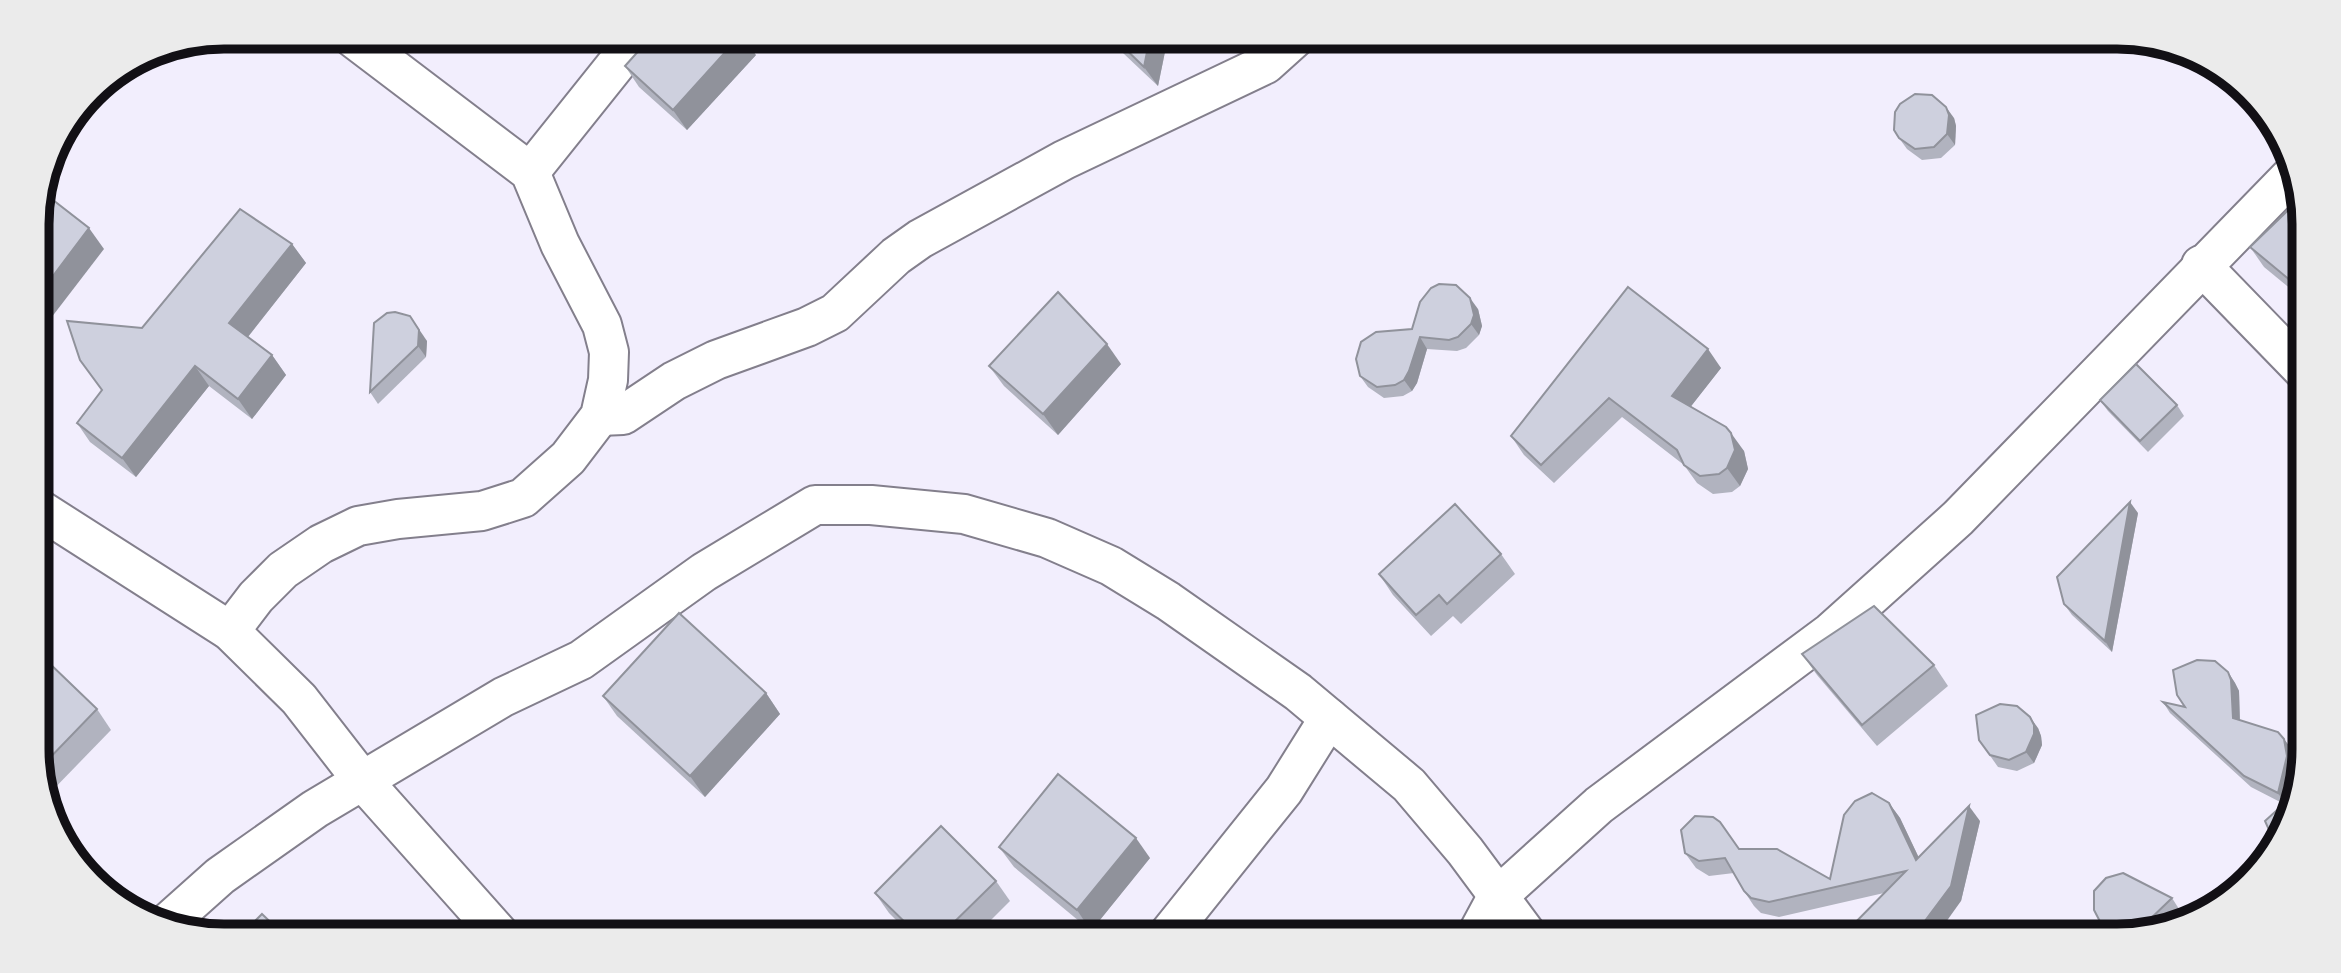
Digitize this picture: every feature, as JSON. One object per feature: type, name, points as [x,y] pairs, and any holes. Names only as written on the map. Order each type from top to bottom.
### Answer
[{"type":"street","points":[[230,631],[256,597],[283,570],[321,544],[358,526],[398,519],[482,511],[523,498],[568,458],[600,416],[608,380],[610,352],[602,325],[559,244],[530,172],[368,49]]},
{"type":"street","points":[[530,172],[628,49]]},
{"type":"street","points":[[600,416],[624,415],[674,381],[716,360],[807,327],[835,313],[920,239],[1063,160],[1266,64],[1283,49]]},
{"type":"street","points":[[1482,924],[1497,897],[1599,805],[1830,632],[1958,518],[2286,181]]},
{"type":"street","points":[[2202,265],[2292,359]]},
{"type":"street","points":[[174,917],[220,876],[362,780],[503,697],[581,660],[704,572],[815,505],[871,505],[964,513],[1047,538],[1111,566],[1168,601],[1298,692],[1409,785],[1465,851],[1518,924]]},
{"type":"street","points":[[49,515],[230,631],[299,699],[362,780],[490,924]]},
{"type":"street","points":[[1177,924],[1284,790],[1329,718]]},
{"type":"building","points":[[640,49],[728,49],[673,110],[625,66]]},
{"type":"building","points":[[1125,49],[1148,49],[1144,67]]},
{"type":"building","points":[[1915,94],[1932,95],[1946,107],[1949,115],[1947,134],[1934,147],[1915,149],[1899,138],[1894,130],[1895,112],[1900,104]]},
{"type":"building","points":[[51,198],[89,228],[49,281]]},
{"type":"building","points":[[2291,207],[2292,282],[2250,247]]},
{"type":"building","points":[[240,209],[292,244],[229,323],[272,355],[238,399],[195,366],[122,458],[77,423],[102,390],[80,360],[67,321],[142,328]]},
{"type":"building","points":[[1439,284],[1456,285],[1470,298],[1474,315],[1471,324],[1458,337],[1449,340],[1420,337],[1409,371],[1404,380],[1395,385],[1377,387],[1360,376],[1356,359],[1361,342],[1376,332],[1412,329],[1420,302],[1431,288]]},
{"type":"building","points":[[1628,287],[1708,349],[1672,396],[1726,427],[1731,433],[1735,450],[1727,468],[1719,474],[1700,476],[1684,465],[1677,450],[1609,398],[1541,465],[1511,436]]},
{"type":"building","points":[[1058,292],[1107,344],[1043,414],[989,366]]},
{"type":"building","points":[[387,313],[410,316],[419,330],[418,346],[370,392],[374,323]]},
{"type":"building","points":[[2136,364],[2177,405],[2140,441],[2100,400]]},
{"type":"building","points":[[2130,502],[2105,641],[2064,604],[2057,577]]},
{"type":"building","points":[[1455,504],[1501,554],[1447,604],[1439,595],[1416,615],[1379,574]]},
{"type":"building","points":[[1874,606],[1934,665],[1862,725],[1802,654]]},
{"type":"building","points":[[679,613],[766,693],[690,776],[603,696]]},
{"type":"building","points":[[2197,660],[2215,661],[2228,672],[2231,680],[2233,718],[2278,732],[2284,739],[2287,756],[2278,793],[2244,776],[2163,702],[2185,707],[2177,695],[2173,670]]},
{"type":"building","points":[[49,663],[97,709],[49,759]]},
{"type":"building","points":[[2000,704],[2017,706],[2030,717],[2034,725],[2034,734],[2026,752],[2009,760],[1990,755],[1979,740],[1976,715]]},
{"type":"building","points":[[1058,774],[1136,838],[1077,910],[999,847]]},
{"type":"building","points":[[1872,793],[1889,803],[1916,860],[1969,806],[1951,886],[1925,921],[1928,924],[1854,924],[1906,871],[1769,902],[1751,898],[1744,891],[1725,858],[1699,861],[1685,853],[1681,830],[1695,816],[1713,817],[1720,822],[1739,849],[1777,849],[1830,879],[1844,815],[1855,801]]},
{"type":"building","points":[[2283,805],[2270,833],[2265,821]]},
{"type":"building","points":[[941,826],[996,881],[952,924],[907,924],[875,893]]},
{"type":"building","points":[[2123,873],[2172,898],[2148,921],[2101,924],[2094,910],[2094,891],[2106,878]]},
{"type":"building","points":[[262,914],[272,924],[252,924]]}]
